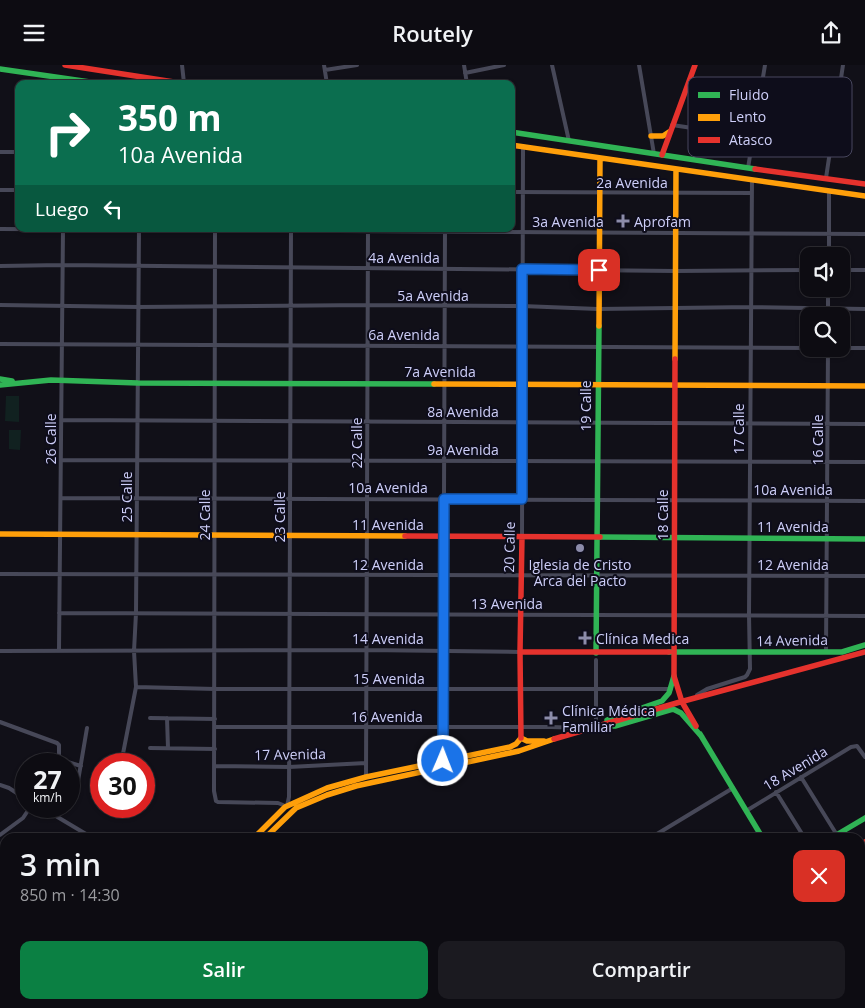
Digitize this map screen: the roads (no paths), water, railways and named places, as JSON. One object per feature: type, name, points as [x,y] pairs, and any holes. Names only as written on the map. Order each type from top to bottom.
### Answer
[{"type":"main road","points":[[65,65],[161,80]]},
{"type":"main road","points":[[690,77],[694,65]]},
{"type":"main road","points":[[0,69],[59,80]]},
{"type":"main road","points":[[662,155],[688,81]]},
{"type":"main road","points":[[651,136],[663,136],[669,132]]},
{"type":"main road","points":[[515,133],[748,168],[865,183]]},
{"type":"main road","points":[[515,146],[865,196]]},
{"type":"main road","name":"19 Calle","points":[[596,656],[600,159]]},
{"type":"main road","name":"18 Calle","points":[[676,169],[674,676],[680,702],[760,833]]},
{"type":"main road","name":"7a Avenida","points":[[0,379],[14,382]]},
{"type":"main road","name":"7a Avenida","points":[[0,385],[14,382],[62,381],[138,383],[865,386]]},
{"type":"main road","name":"11 Avenida","points":[[0,534],[865,539]]},
{"type":"main road","name":"20 Calle","points":[[521,738],[522,537]]},
{"type":"main road","points":[[842,652],[865,645]]},
{"type":"main road","name":"14 Avenida","points":[[520,652],[596,656],[673,653],[864,652]]},
{"type":"main road","points":[[270,833],[296,808],[327,795],[356,786],[519,751],[680,702],[864,652]]},
{"type":"main road","points":[[600,725],[612,717],[662,701],[667,697],[671,689],[674,676]]},
{"type":"main road","points":[[600,725],[615,726],[673,709],[681,713],[702,737]]},
{"type":"main road","points":[[260,833],[286,807],[317,792],[366,777],[510,747],[521,738],[527,741],[547,741]]},
{"type":"main road","points":[[840,833],[865,818]]},
{"type":"street","points":[[182,65],[185,80]]},
{"type":"street","points":[[325,68],[357,65]]},
{"type":"street","points":[[464,65],[466,80]]},
{"type":"street","points":[[465,73],[504,65]]},
{"type":"street","points":[[552,65],[569,141]]},
{"type":"street","points":[[639,65],[654,153]]},
{"type":"street","points":[[672,125],[688,127]]},
{"type":"street","name":"20 Calle","points":[[522,537],[523,147]]},
{"type":"street","points":[[0,152],[15,152]]},
{"type":"street","points":[[748,168],[750,157]]},
{"type":"street","points":[[826,179],[829,157]]},
{"type":"street","name":"17 Calle","points":[[691,699],[707,689],[745,677],[749,672],[752,180]]},
{"type":"street","points":[[0,190],[15,190]]},
{"type":"street","name":"2a Avenida","points":[[515,192],[752,193]]},
{"type":"street","points":[[828,247],[829,192]]},
{"type":"street","name":"3a Avenida","points":[[0,229],[15,229]]},
{"type":"street","name":"26 Calle","points":[[59,650],[63,232]]},
{"type":"street","name":"25 Calle","points":[[123,753],[136,687],[134,651],[138,460],[139,232]]},
{"type":"street","name":"24 Calle","points":[[215,232],[214,791],[216,801],[278,803],[286,807]]},
{"type":"street","name":"23 Calle","points":[[286,807],[289,767],[291,232]]},
{"type":"street","name":"22 Calle","points":[[366,777],[368,232]]},
{"type":"street","points":[[442,768],[444,728],[445,232]]},
{"type":"street","name":"3a Avenida","points":[[515,232],[865,233]]},
{"type":"street","name":"4a Avenida","points":[[0,266],[676,271],[800,270]]},
{"type":"street","points":[[850,270],[865,270]]},
{"type":"street","name":"5a Avenida","points":[[0,305],[138,307],[368,305],[598,309],[800,308]]},
{"type":"street","name":"5a Avenida","points":[[850,309],[865,309]]},
{"type":"street","name":"6a Avenida","points":[[0,344],[800,347]]},
{"type":"street","points":[[850,348],[865,348]]},
{"type":"street","name":"16 Calle","points":[[826,652],[828,615],[828,357]]},
{"type":"street","name":"8a Avenida","points":[[61,420],[865,424]]},
{"type":"street","name":"9a Avenida","points":[[61,460],[865,462]]},
{"type":"street","name":"10a Avenida","points":[[61,498],[865,501]]},
{"type":"street","name":"12 Avenida","points":[[0,574],[865,576]]},
{"type":"street","name":"13 Avenida","points":[[59,613],[865,615]]},
{"type":"street","name":"14 Avenida","points":[[0,651],[366,650],[520,652]]},
{"type":"street","name":"19 Calle","points":[[596,656],[596,719]]},
{"type":"street","name":"15 Avenida","points":[[136,687],[215,689],[671,689]]},
{"type":"street","points":[[150,718],[215,719]]},
{"type":"street","points":[[168,718],[168,748]]},
{"type":"street","points":[[0,722],[57,743],[60,748],[59,757],[61,760],[81,766]]},
{"type":"street","name":"16 Avenida","points":[[215,727],[551,727],[588,729]]},
{"type":"street","points":[[80,771],[87,728]]},
{"type":"street","name":"18 Avenida","points":[[746,811],[851,747],[857,746],[865,757]]},
{"type":"street","points":[[150,748],[215,749]]},
{"type":"street","name":"17 Avenida","points":[[215,766],[289,767],[366,763]]},
{"type":"street","points":[[801,777],[833,833]]},
{"type":"street","points":[[0,785],[15,792]]},
{"type":"street","points":[[659,833],[733,788]]},
{"type":"street","points":[[776,792],[802,833]]},
{"type":"street","points":[[3,833],[23,818]]},
{"type":"street","points":[[60,818],[85,833]]},
{"type":"place","name":"Aprofam","points":[[623,221]]},
{"type":"place","name":"Iglesia de Cristo Arca del Pacto","points":[[580,548]]},
{"type":"place","name":"Clínica Medica","points":[[585,638]]},
{"type":"place","name":"Clínica Médica Familiar","points":[[551,718]]}]
